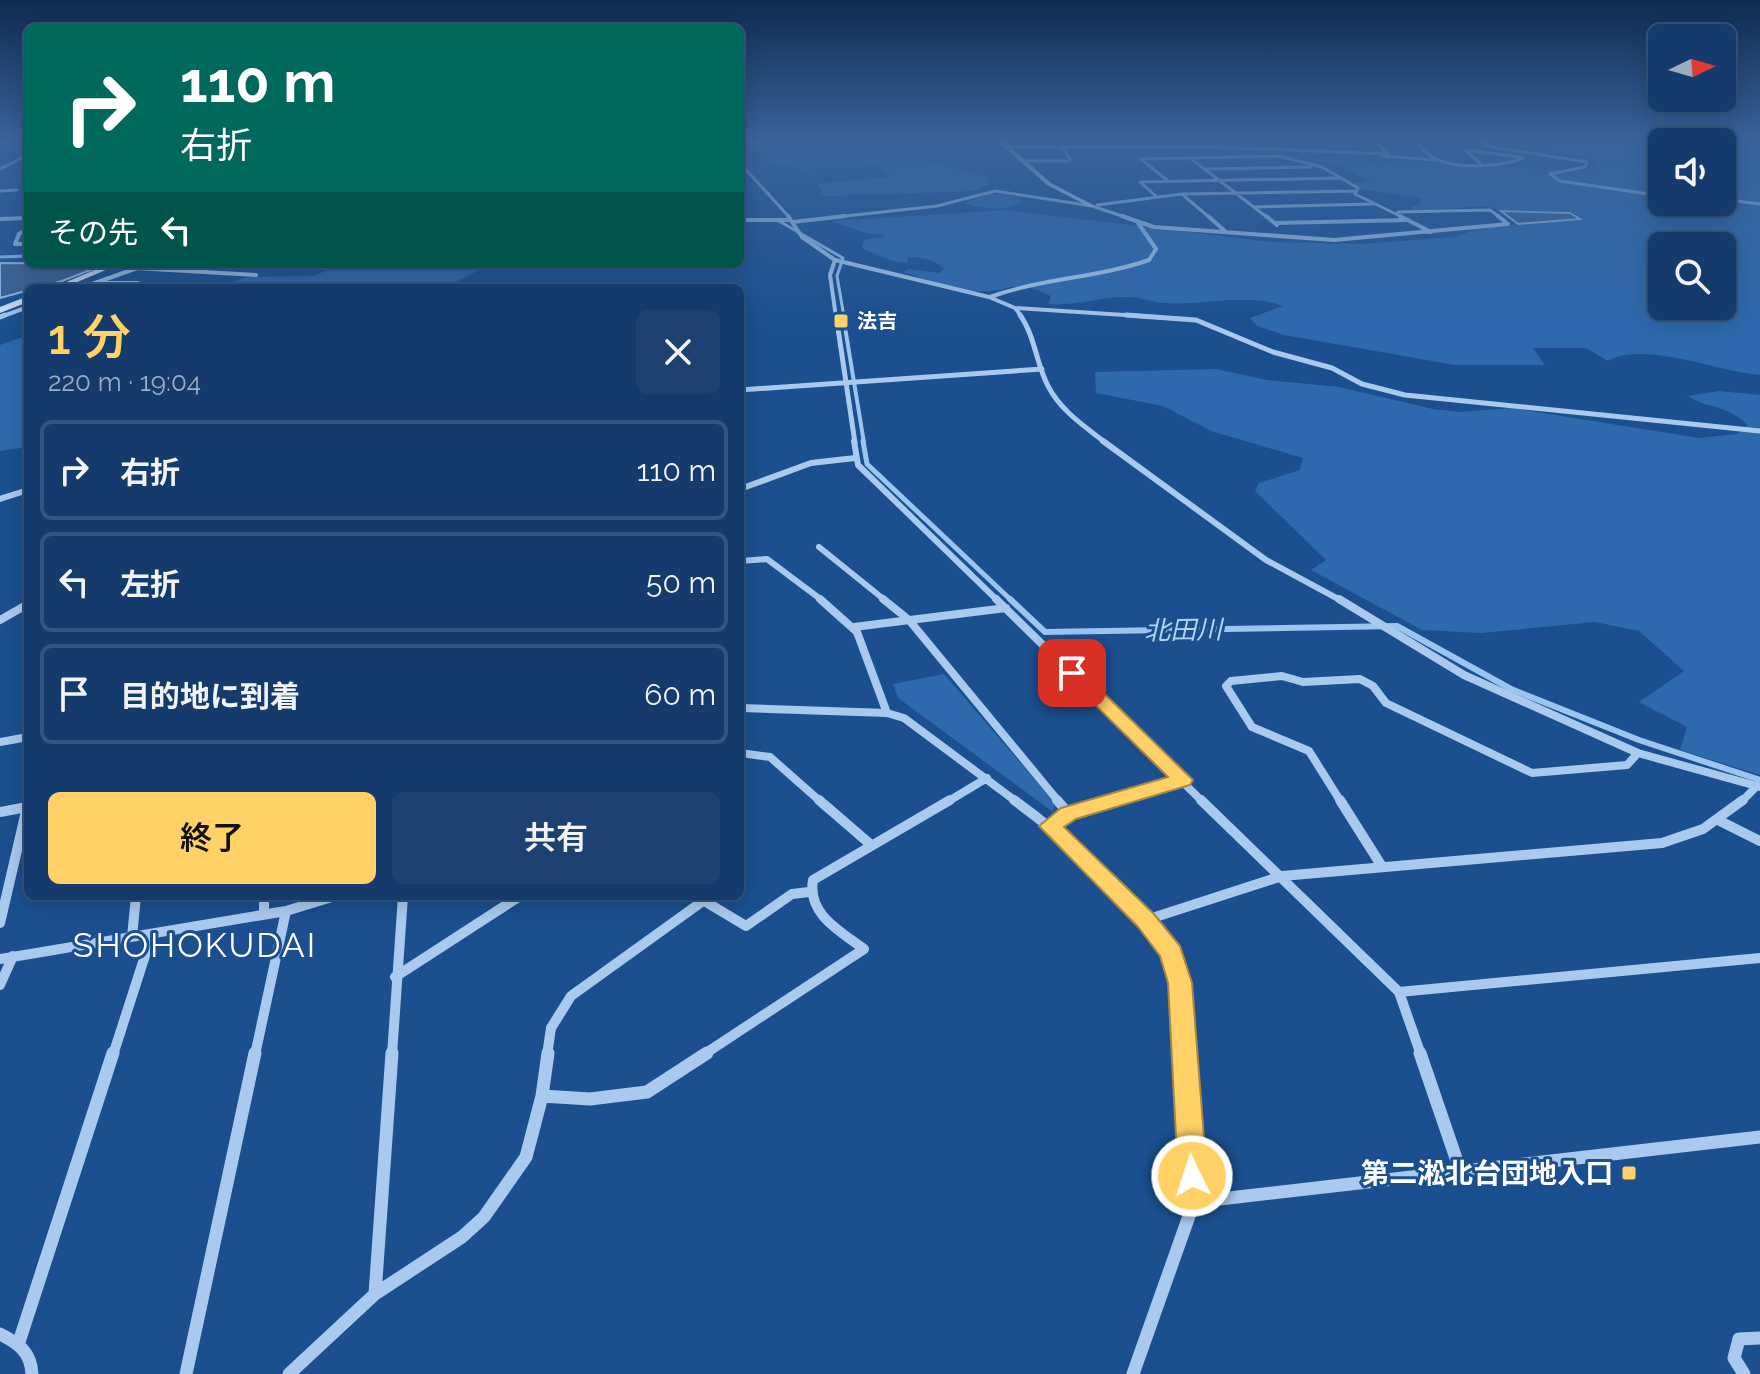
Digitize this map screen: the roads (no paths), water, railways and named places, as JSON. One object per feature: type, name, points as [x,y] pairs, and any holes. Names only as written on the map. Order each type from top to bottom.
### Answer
[{"type":"street","points":[[775,203],[802,237],[828,252],[835,260],[989,297],[1015,308],[1196,320],[1273,352],[1332,368],[1362,384],[1405,395],[1760,431]]},
{"type":"street","points":[[744,220],[791,221],[947,203]]},
{"type":"street","points":[[1072,203],[1092,206],[1113,203]]},
{"type":"street","points":[[1086,203],[1138,223],[1349,240],[1508,224],[1490,210],[1397,212]]},
{"type":"street","points":[[1193,203],[1226,232]]},
{"type":"street","points":[[1248,203],[1290,236]]},
{"type":"street","points":[[1253,207],[1373,204],[1397,212],[1431,232]]},
{"type":"street","points":[[0,219],[24,218]]},
{"type":"street","points":[[1276,223],[1409,220]]},
{"type":"street","points":[[989,297],[1024,284],[1121,268],[1149,260],[1156,249],[1138,223]]},
{"type":"street","points":[[24,231],[15,244],[24,244]]},
{"type":"street","points":[[835,260],[830,275],[855,458],[1399,992],[1460,1170]]},
{"type":"street","points":[[66,284],[106,268]]},
{"type":"street","points":[[94,284],[135,268],[256,275]]},
{"type":"street","points":[[114,284],[140,284]]},
{"type":"street","points":[[0,313],[24,301]]},
{"type":"street","points":[[14,312],[24,308]]},
{"type":"street","points":[[1015,308],[1027,325],[1057,401],[1093,434],[1266,560],[1382,623],[1464,675],[1638,753],[1758,787]]},
{"type":"street","points":[[0,313],[24,313]]},
{"type":"street","points":[[744,390],[1042,369]]},
{"type":"street","points":[[744,488],[811,463],[855,458]]},
{"type":"street","points":[[0,499],[24,491]]},
{"type":"street","points":[[819,547],[909,620],[1069,814]]},
{"type":"street","points":[[744,561],[767,559],[785,578],[807,588],[854,627],[887,713]]},
{"type":"street","points":[[0,620],[24,606]]},
{"type":"street","points":[[854,627],[1006,608]]},
{"type":"street","points":[[1381,865],[1309,751],[1252,727],[1226,686],[1231,681],[1282,676],[1303,682],[1360,679],[1373,686],[1386,703],[1532,773],[1627,765],[1638,753]]},
{"type":"street","points":[[744,709],[764,712],[887,713],[904,718],[1050,826],[1146,920],[1171,952],[1180,983],[1194,1202],[1133,1374]]},
{"type":"street","points":[[0,742],[24,738]]},
{"type":"street","points":[[744,754],[770,757],[870,844]]},
{"type":"street","points":[[542,1096],[590,1099],[647,1092],[864,949],[812,905],[809,892],[813,880],[987,778]]},
{"type":"street","points":[[1050,826],[1069,814],[1183,780]]},
{"type":"street","points":[[1146,920],[1282,876],[1662,843],[1694,836],[1720,821],[1758,787]]},
{"type":"street","points":[[0,812],[24,806]]},
{"type":"street","points":[[1720,821],[1760,841]]},
{"type":"street","points":[[0,923],[24,822]]},
{"type":"street","points":[[703,900],[746,926],[792,894],[809,892]]},
{"type":"street","points":[[132,937],[136,900]]},
{"type":"street","points":[[264,900],[264,914]]},
{"type":"street","points":[[0,959],[286,911],[322,900]]},
{"type":"street","points":[[375,1294],[403,900]]},
{"type":"street","points":[[395,977],[514,900]]},
{"type":"street","points":[[289,1374],[375,1294],[462,1237],[484,1217],[526,1157],[542,1096],[551,1028],[571,996],[697,900]]},
{"type":"street","points":[[186,1374],[286,911]]},
{"type":"street","points":[[19,1342],[152,934]]},
{"type":"street","points":[[0,985],[13,956]]},
{"type":"street","points":[[1399,992],[1760,958]]},
{"type":"street","points":[[1194,1202],[1760,1137]]},
{"type":"street","points":[[0,1334],[19,1342],[33,1363],[32,1374]]},
{"type":"street","points":[[1744,1374],[1734,1358],[1739,1339],[1760,1338]]},
{"type":"waterway","name":"北田川","points":[[779,221],[843,258],[837,276],[844,317]]},
{"type":"waterway","points":[[0,257],[24,256]]},
{"type":"waterway","name":"北田川","points":[[843,315],[864,443]]},
{"type":"waterway","name":"北田川","points":[[863,441],[867,464],[1012,601]]},
{"type":"waterway","name":"北田川","points":[[1010,599],[1045,632],[1397,626],[1511,689],[1639,740],[1760,780]]},
{"type":"place","name":"法吉","points":[[841,321]]},
{"type":"place","name":"第二淞北台団地入口","points":[[1629,1173]]},
{"type":"district","name":"SHOHOKUDAI","points":[[195,945]]}]
